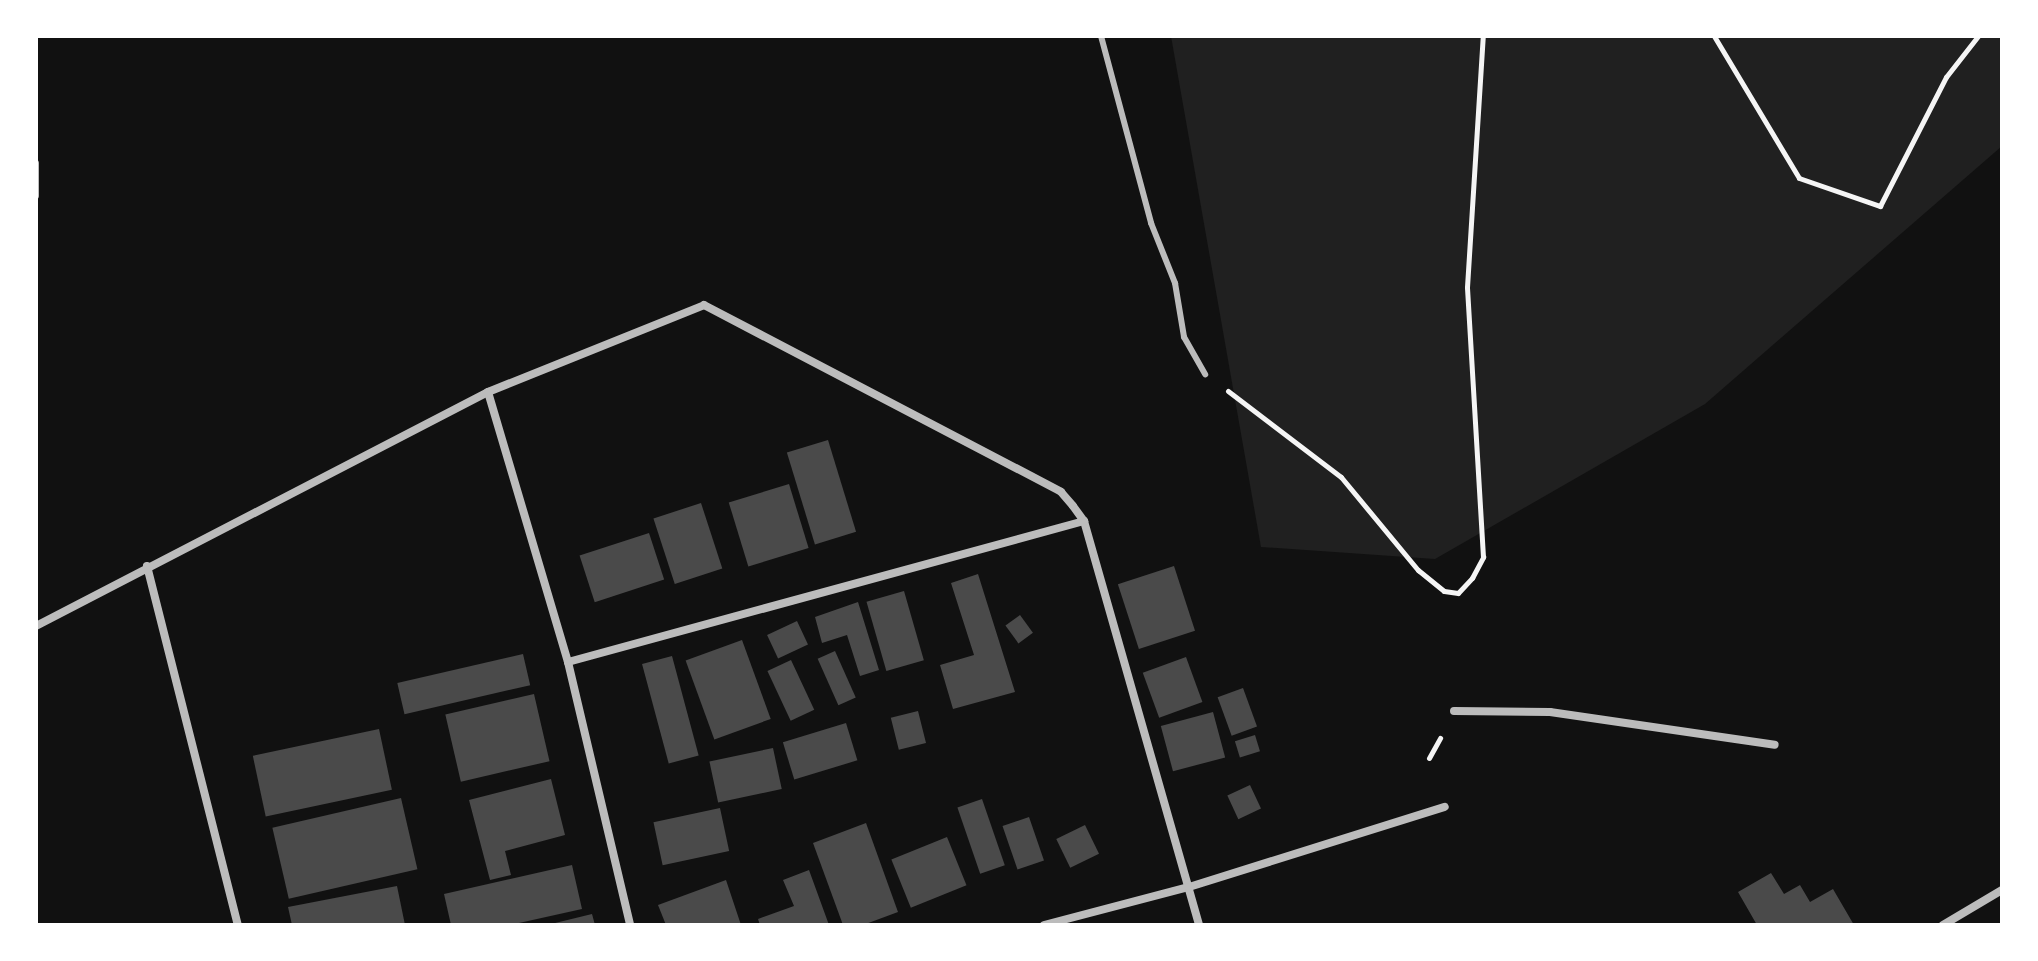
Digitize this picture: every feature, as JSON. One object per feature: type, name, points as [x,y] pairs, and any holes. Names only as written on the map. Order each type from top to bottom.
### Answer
[{"type":"street","points":[[36,626],[488,392],[704,305],[1061,492],[1084,521],[1199,925]]},
{"type":"street","points":[[488,392],[568,662],[630,925]]},
{"type":"street","points":[[568,662],[1084,521]]},
{"type":"street","points":[[147,566],[238,925]]},
{"type":"street","points":[[1454,711],[1550,712],[1775,745]]},
{"type":"street","points":[[1044,925],[1189,887],[1445,807]]},
{"type":"street","points":[[1943,925],[2002,890]]},
{"type":"lane","points":[[1101,36],[1151,223],[1175,283],[1184,337],[1205,374]]},
{"type":"lane","points":[[36,163],[36,196]]},
{"type":"path","points":[[1205,374],[1341,477],[1418,570],[1444,591],[1458,593],[1472,578],[1483,557],[1467,287],[1483,36]]},
{"type":"path","points":[[1714,36],[1799,178],[1880,206],[1946,77],[1978,36]]},
{"type":"shaded area","points":[[1171,36],[2002,36],[2002,146],[1705,404],[1435,559],[1261,547]]},
{"type":"building","points":[[828,440],[856,532],[815,544],[787,453]]},
{"type":"building","points":[[789,484],[809,548],[748,566],[729,502]]},
{"type":"building","points":[[701,503],[722,569],[675,584],[653,518]]},
{"type":"building","points":[[649,533],[664,580],[595,602],[580,556]]},
{"type":"building","points":[[1174,566],[1195,631],[1139,649],[1118,584]]},
{"type":"building","points":[[978,574],[1015,692],[953,709],[940,665],[974,655],[951,583]]},
{"type":"building","points":[[904,591],[924,660],[886,671],[867,602]]},
{"type":"building","points":[[858,602],[879,670],[860,676],[847,635],[822,643],[815,617]]},
{"type":"building","points":[[1020,615],[1033,633],[1018,643],[1005,626]]},
{"type":"building","points":[[797,621],[808,645],[778,659],[767,635]]},
{"type":"building","points":[[742,640],[771,719],[714,739],[686,661]]},
{"type":"building","points":[[835,651],[856,698],[838,705],[818,659]]},
{"type":"building","points":[[523,654],[530,685],[405,714],[397,683]]},
{"type":"building","points":[[672,656],[699,755],[669,764],[642,664]]},
{"type":"building","points":[[1186,657],[1202,702],[1159,718],[1143,673]]},
{"type":"building","points":[[791,660],[814,710],[791,721],[767,671]]},
{"type":"building","points":[[1243,688],[1257,727],[1232,736],[1218,697]]},
{"type":"building","points":[[534,694],[550,761],[461,782],[445,714]]},
{"type":"building","points":[[918,711],[926,743],[899,750],[891,718]]},
{"type":"building","points":[[1213,712],[1225,757],[1173,771],[1161,726]]},
{"type":"building","points":[[846,723],[857,760],[794,780],[783,742]]},
{"type":"building","points":[[379,729],[392,790],[266,816],[253,756]]},
{"type":"building","points":[[1255,735],[1260,751],[1240,757],[1235,741]]},
{"type":"building","points":[[773,748],[782,789],[718,803],[709,762]]},
{"type":"building","points":[[551,779],[565,835],[505,851],[511,875],[490,880],[469,800]]},
{"type":"building","points":[[1250,785],[1261,809],[1238,819],[1227,796]]},
{"type":"building","points":[[401,798],[417,869],[289,899],[272,828]]},
{"type":"building","points":[[982,799],[1005,865],[980,874],[957,807]]},
{"type":"building","points":[[720,808],[729,851],[663,865],[653,822]]},
{"type":"building","points":[[1029,817],[1044,860],[1018,870],[1003,826]]},
{"type":"building","points":[[866,823],[898,912],[863,925],[843,925],[813,843]]},
{"type":"building","points":[[1085,825],[1099,854],[1070,868],[1056,839]]},
{"type":"building","points":[[947,837],[966,885],[911,908],[891,859]]},
{"type":"building","points":[[572,865],[582,909],[510,925],[451,925],[444,894]]},
{"type":"building","points":[[809,870],[829,925],[760,925],[758,919],[794,906],[783,880]]},
{"type":"building","points":[[1771,873],[1784,894],[1800,885],[1810,902],[1833,889],[1854,925],[1757,925],[1738,892]]},
{"type":"building","points":[[726,880],[741,925],[666,925],[658,905]]},
{"type":"building","points":[[397,886],[405,925],[292,925],[288,907]]},
{"type":"building","points":[[592,914],[595,925],[551,925],[551,924]]}]
